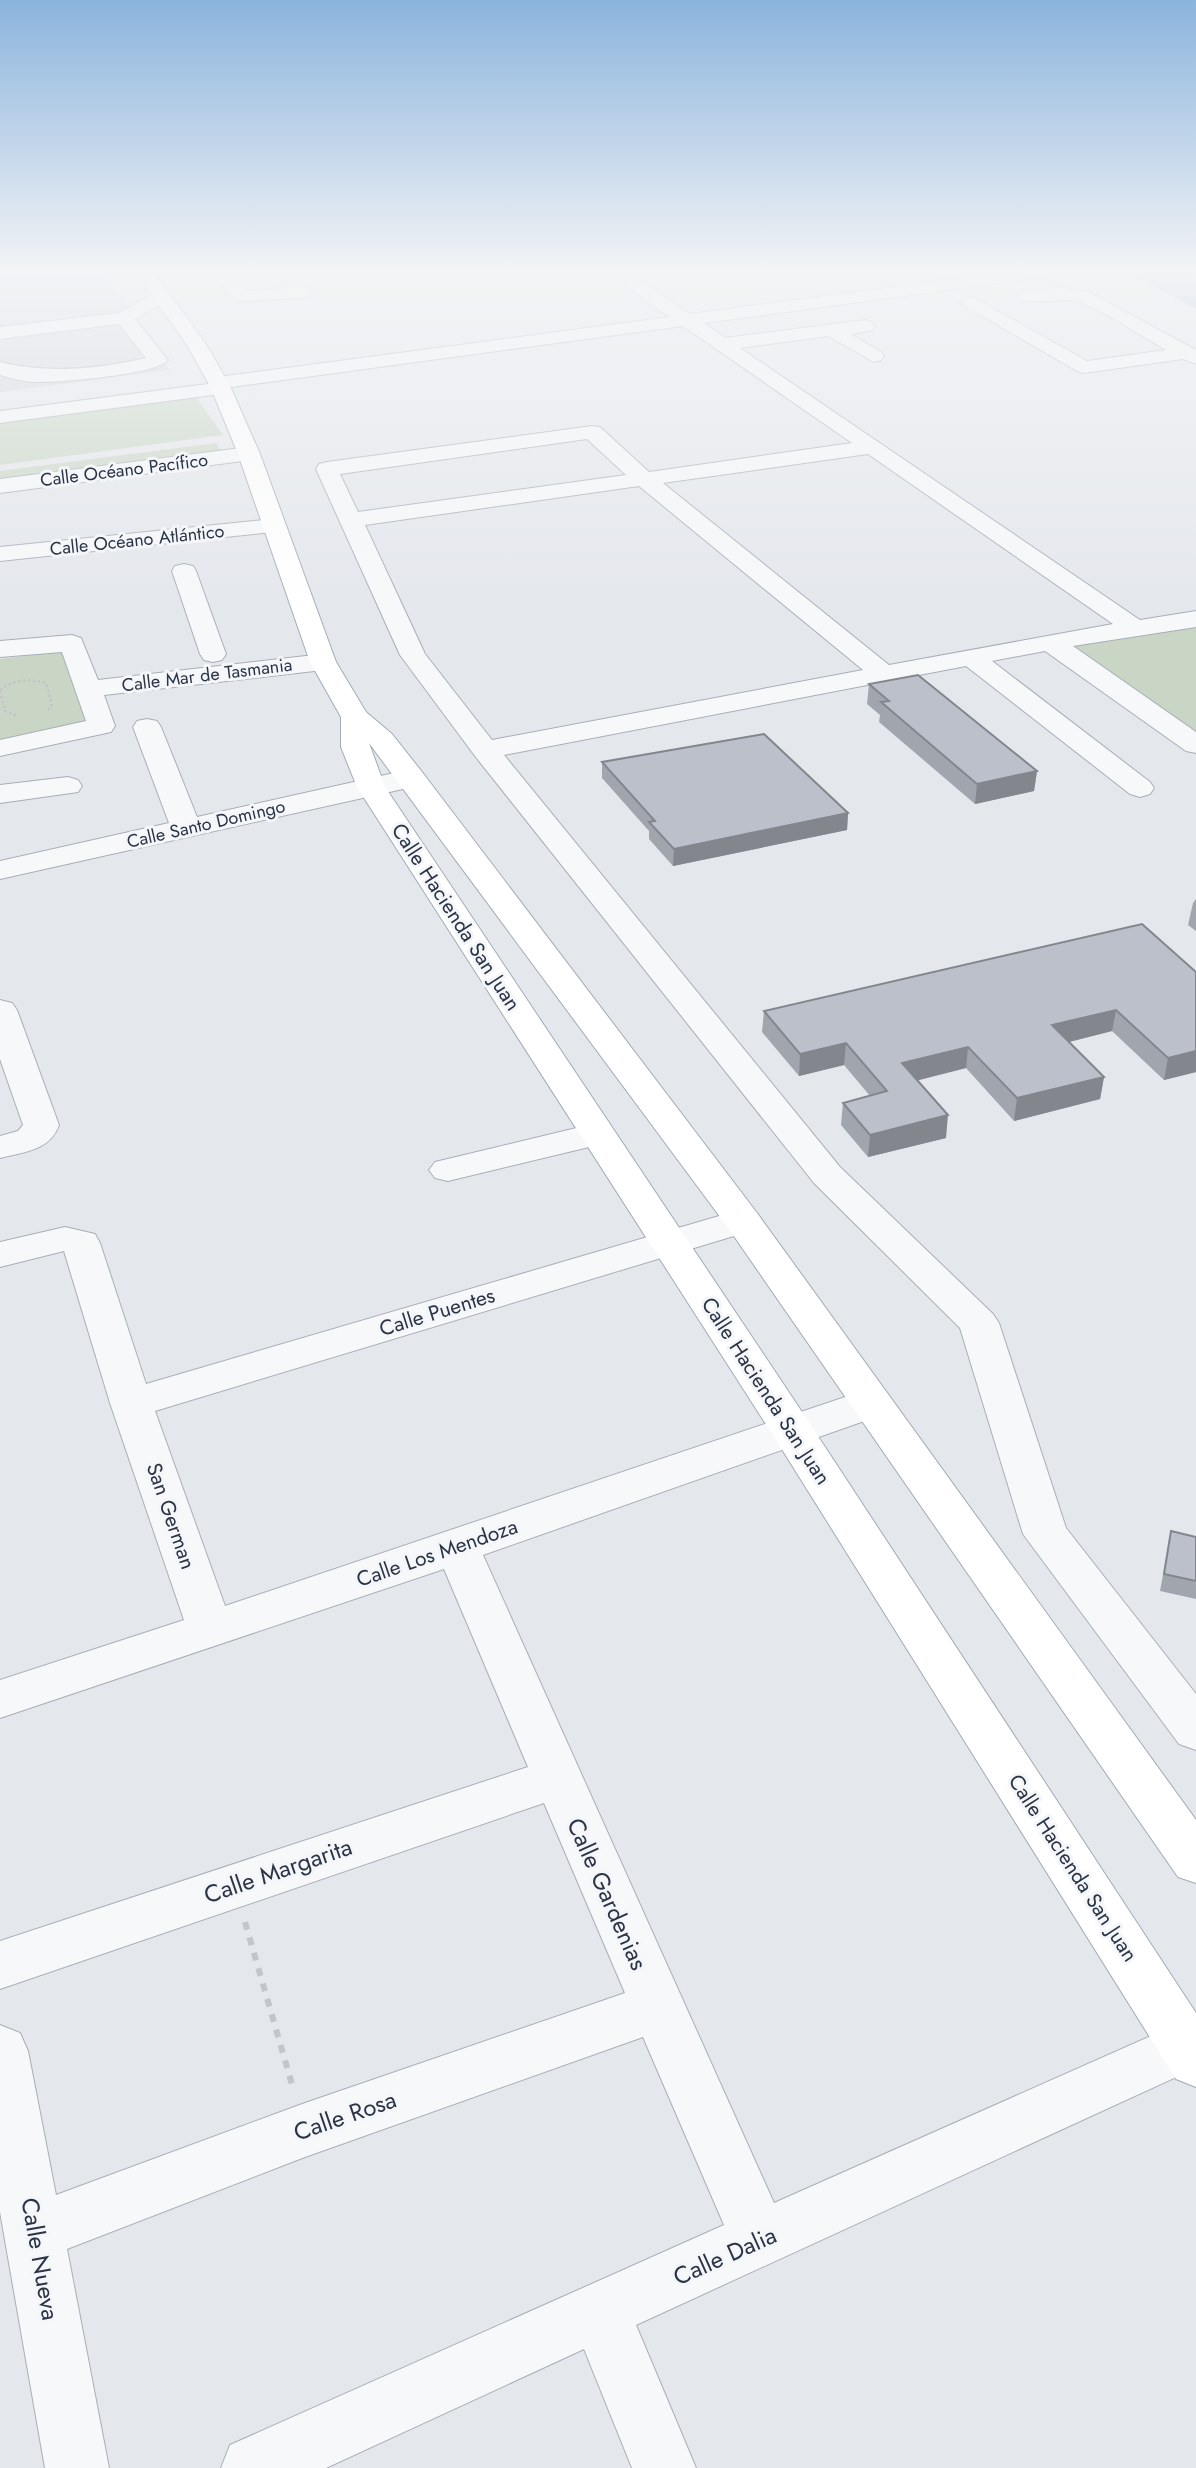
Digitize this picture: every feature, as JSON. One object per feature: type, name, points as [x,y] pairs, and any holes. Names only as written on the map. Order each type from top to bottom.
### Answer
[{"type":"main road","name":"Calle Hacienda San Juan","points":[[219,384],[245,446],[319,652],[355,717],[382,740],[412,778],[743,1221],[1196,1861]]},
{"type":"main road","name":"Calle Hacienda San Juan","points":[[355,717],[355,747],[371,787],[1193,2049]]},
{"type":"street","points":[[0,417],[204,384]]},
{"type":"street","points":[[782,384],[1135,628]]},
{"type":"street","points":[[885,675],[645,479],[592,432],[327,469],[413,655],[485,750],[827,1175],[979,1324],[1045,1534],[1196,1730]]},
{"type":"street","name":"Calle Océano Pacífico","points":[[0,469],[245,446]]},
{"type":"street","name":"Calle Océano Pacífico","points":[[0,486],[245,446]]},
{"type":"street","points":[[351,520],[873,447]]},
{"type":"street","points":[[47,480],[59,503]]},
{"type":"street","name":"Calle Océano Atlántico","points":[[0,539],[269,516]]},
{"type":"street","name":"Calle Océano Atlántico","points":[[0,554],[269,516]]},
{"type":"street","points":[[184,571],[213,654]]},
{"type":"street","points":[[485,750],[1050,642],[1196,619]]},
{"type":"street","points":[[0,630],[73,633]]},
{"type":"street","points":[[0,649],[73,633]]},
{"type":"street","points":[[0,748],[101,726],[73,633]]},
{"type":"street","points":[[1050,642],[1196,745]]},
{"type":"street","name":"Calle Mar de Tasmania","points":[[86,679],[213,654],[319,652]]},
{"type":"street","name":"Calle Mar de Tasmania","points":[[86,679],[319,652]]},
{"type":"street","points":[[972,658],[1139,788]]},
{"type":"street","points":[[147,727],[186,828]]},
{"type":"street","name":"Calle Santo Domingo","points":[[0,870],[412,778]]},
{"type":"street","points":[[0,794],[68,786]]},
{"type":"street","points":[[0,1010],[41,1125],[37,1135],[30,1139],[0,1147]]},
{"type":"street","points":[[448,1170],[597,1134]]},
{"type":"street","name":"Calle Puentes","points":[[131,1403],[743,1221]]},
{"type":"street","name":"San German","points":[[0,1255],[64,1238],[77,1239],[81,1243],[131,1403],[210,1628]]},
{"type":"street","name":"Calle Los Mendoza","points":[[0,1699],[457,1547],[873,1403]]},
{"type":"street","name":"Calle Gardenias","points":[[457,1547],[760,2240]]},
{"type":"street","name":"Calle Margarita","points":[[0,1965],[556,1778]]},
{"type":"street","name":"Calle Rosa","points":[[36,2232],[305,2130],[657,2007]]},
{"type":"street","name":"Calle Dalia","points":[[253,2468],[1193,2049]]},
{"type":"street","name":"Calle Nueva","points":[[0,2051],[36,2232],[77,2468]]},
{"type":"street","points":[[600,2312],[664,2468]]},
{"type":"path","points":[[8,678],[46,683],[52,706],[38,715]]},
{"type":"path","points":[[16,681],[0,690],[5,711],[23,716]]},
{"type":"path","points":[[235,1886],[305,2130]]},
{"type":"shaded area","points":[[0,384],[60,384],[0,392]]},
{"type":"green space","points":[[195,396],[223,435],[0,465],[0,421]]},
{"type":"green space","points":[[216,443],[223,455],[0,483],[0,471]]},
{"type":"green space","points":[[1195,624],[1196,733],[1073,646]]},
{"type":"green space","points":[[66,651],[87,723],[0,740],[0,659]]},
{"type":"building","points":[[918,675],[1037,771],[977,784],[881,702],[889,701],[869,684]]},
{"type":"building","points":[[764,734],[848,813],[674,849],[649,822],[655,821],[602,762]]},
{"type":"building","points":[[1142,924],[1196,972],[1196,1051],[1168,1058],[1116,1010],[1052,1025],[1104,1077],[1017,1098],[968,1047],[902,1063],[948,1115],[870,1135],[843,1103],[887,1091],[846,1043],[800,1054],[764,1011]]},
{"type":"building","points":[[1171,1531],[1196,1537],[1196,1581],[1164,1574]]}]
